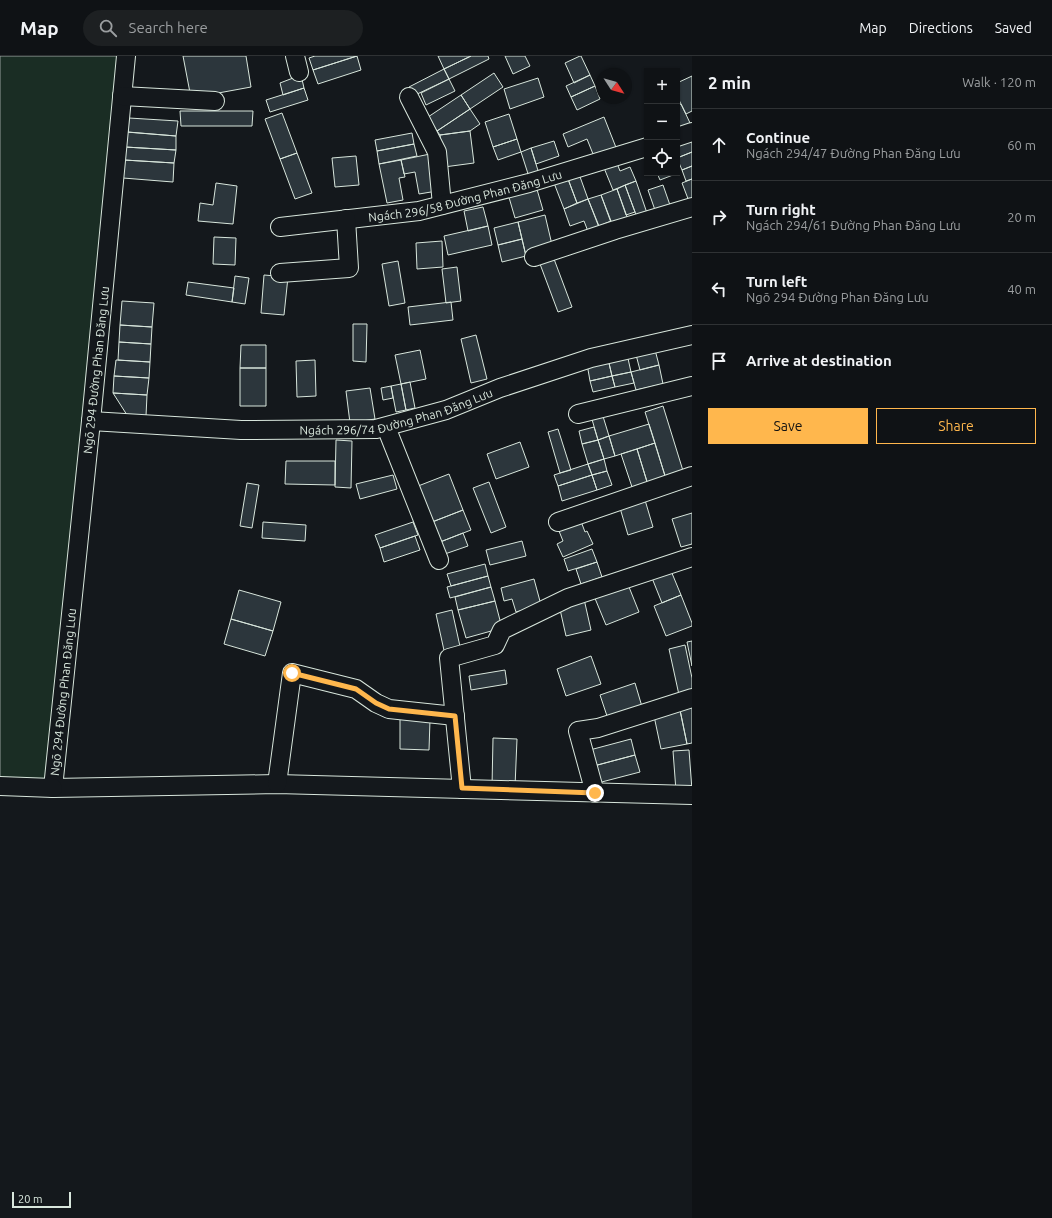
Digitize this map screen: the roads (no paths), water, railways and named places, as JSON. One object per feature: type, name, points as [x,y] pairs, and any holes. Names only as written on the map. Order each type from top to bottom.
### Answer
[{"type":"street","name":"Ngõ 294 Đường Phan Đăng Lưu","points":[[126,56],[91,421],[53,788],[277,784],[692,795]]},
{"type":"street","points":[[122,96],[215,101]]},
{"type":"street","points":[[409,96],[437,152],[442,205]]},
{"type":"street","points":[[680,136],[692,132]]},
{"type":"street","name":"Ngách 296/58 Đường Phan Đăng Lưu","points":[[280,227],[419,211],[529,183],[644,148]]},
{"type":"street","points":[[534,257],[615,230],[692,207]]},
{"type":"street","points":[[280,273],[349,268],[346,219]]},
{"type":"street","name":"Ngách 296/74 Đường Phan Đăng Lưu","points":[[91,421],[241,430],[376,429],[446,410],[500,388],[591,358],[692,335]]},
{"type":"street","points":[[578,414],[692,386]]},
{"type":"street","points":[[386,427],[439,560]]},
{"type":"street","points":[[558,522],[692,476]]},
{"type":"street","points":[[462,788],[449,658],[495,645],[502,630],[568,598],[692,557]]},
{"type":"street","points":[[277,784],[292,673],[356,689],[376,703],[389,709],[455,716]]},
{"type":"street","points":[[595,793],[578,731],[598,728],[692,698]]},
{"type":"street","points":[[0,786],[53,788]]}]
